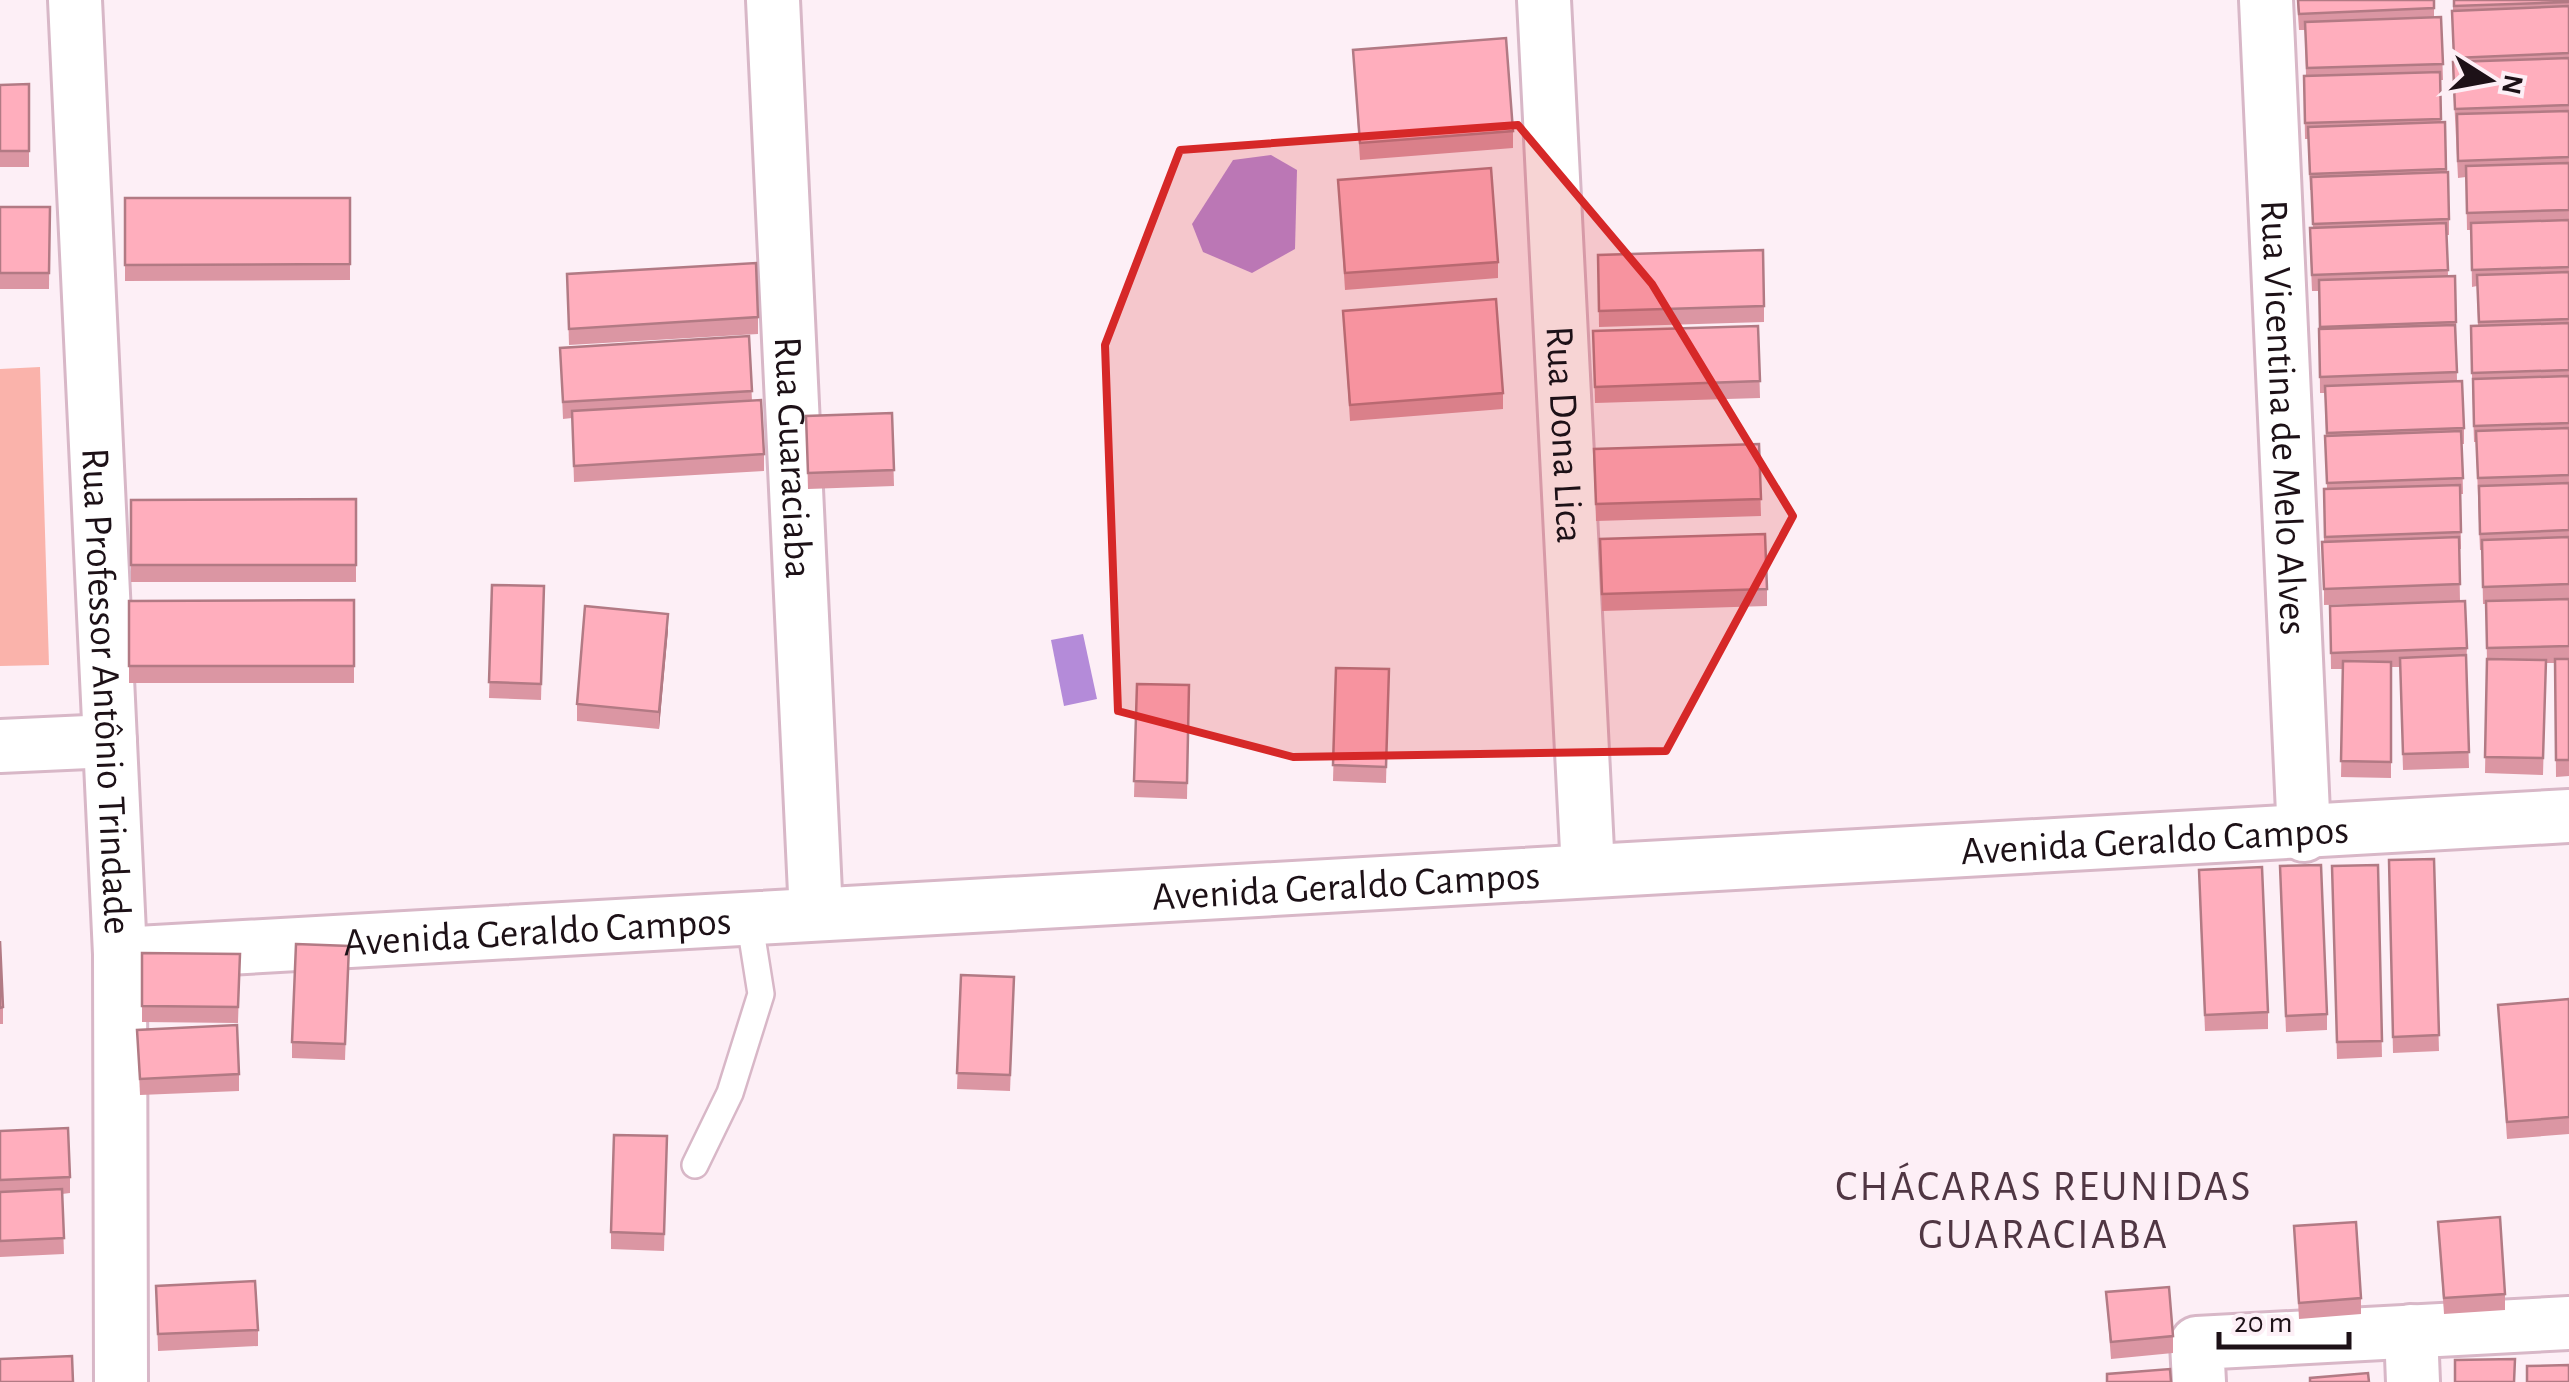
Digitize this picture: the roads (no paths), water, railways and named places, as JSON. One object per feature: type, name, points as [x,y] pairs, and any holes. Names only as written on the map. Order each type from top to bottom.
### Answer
[{"type":"street","name":"Rua Professor Antônio Trindade","points":[[75,0],[120,954],[121,1382]]},
{"type":"street","name":"Rua Guaraciaba","points":[[774,0],[816,914]]},
{"type":"street","name":"Rua Dona Lica","points":[[1544,0],[1588,870]]},
{"type":"street","name":"Rua Vicentina de Melo Alves","points":[[2266,0],[2304,834]]},
{"type":"street","points":[[0,746],[110,741]]},
{"type":"street","name":"Avenida Geraldo Campos","points":[[120,954],[1588,870],[2304,834],[2569,816]]},
{"type":"street","points":[[2198,1362],[2412,1357],[2569,1323]]},
{"type":"lane","points":[[695,1164],[730,1093],[761,994],[749,918]]},
{"type":"district","name":"CHÁCARAS REUNIDAS GUARACIABA","points":[[2044,1209]]}]
